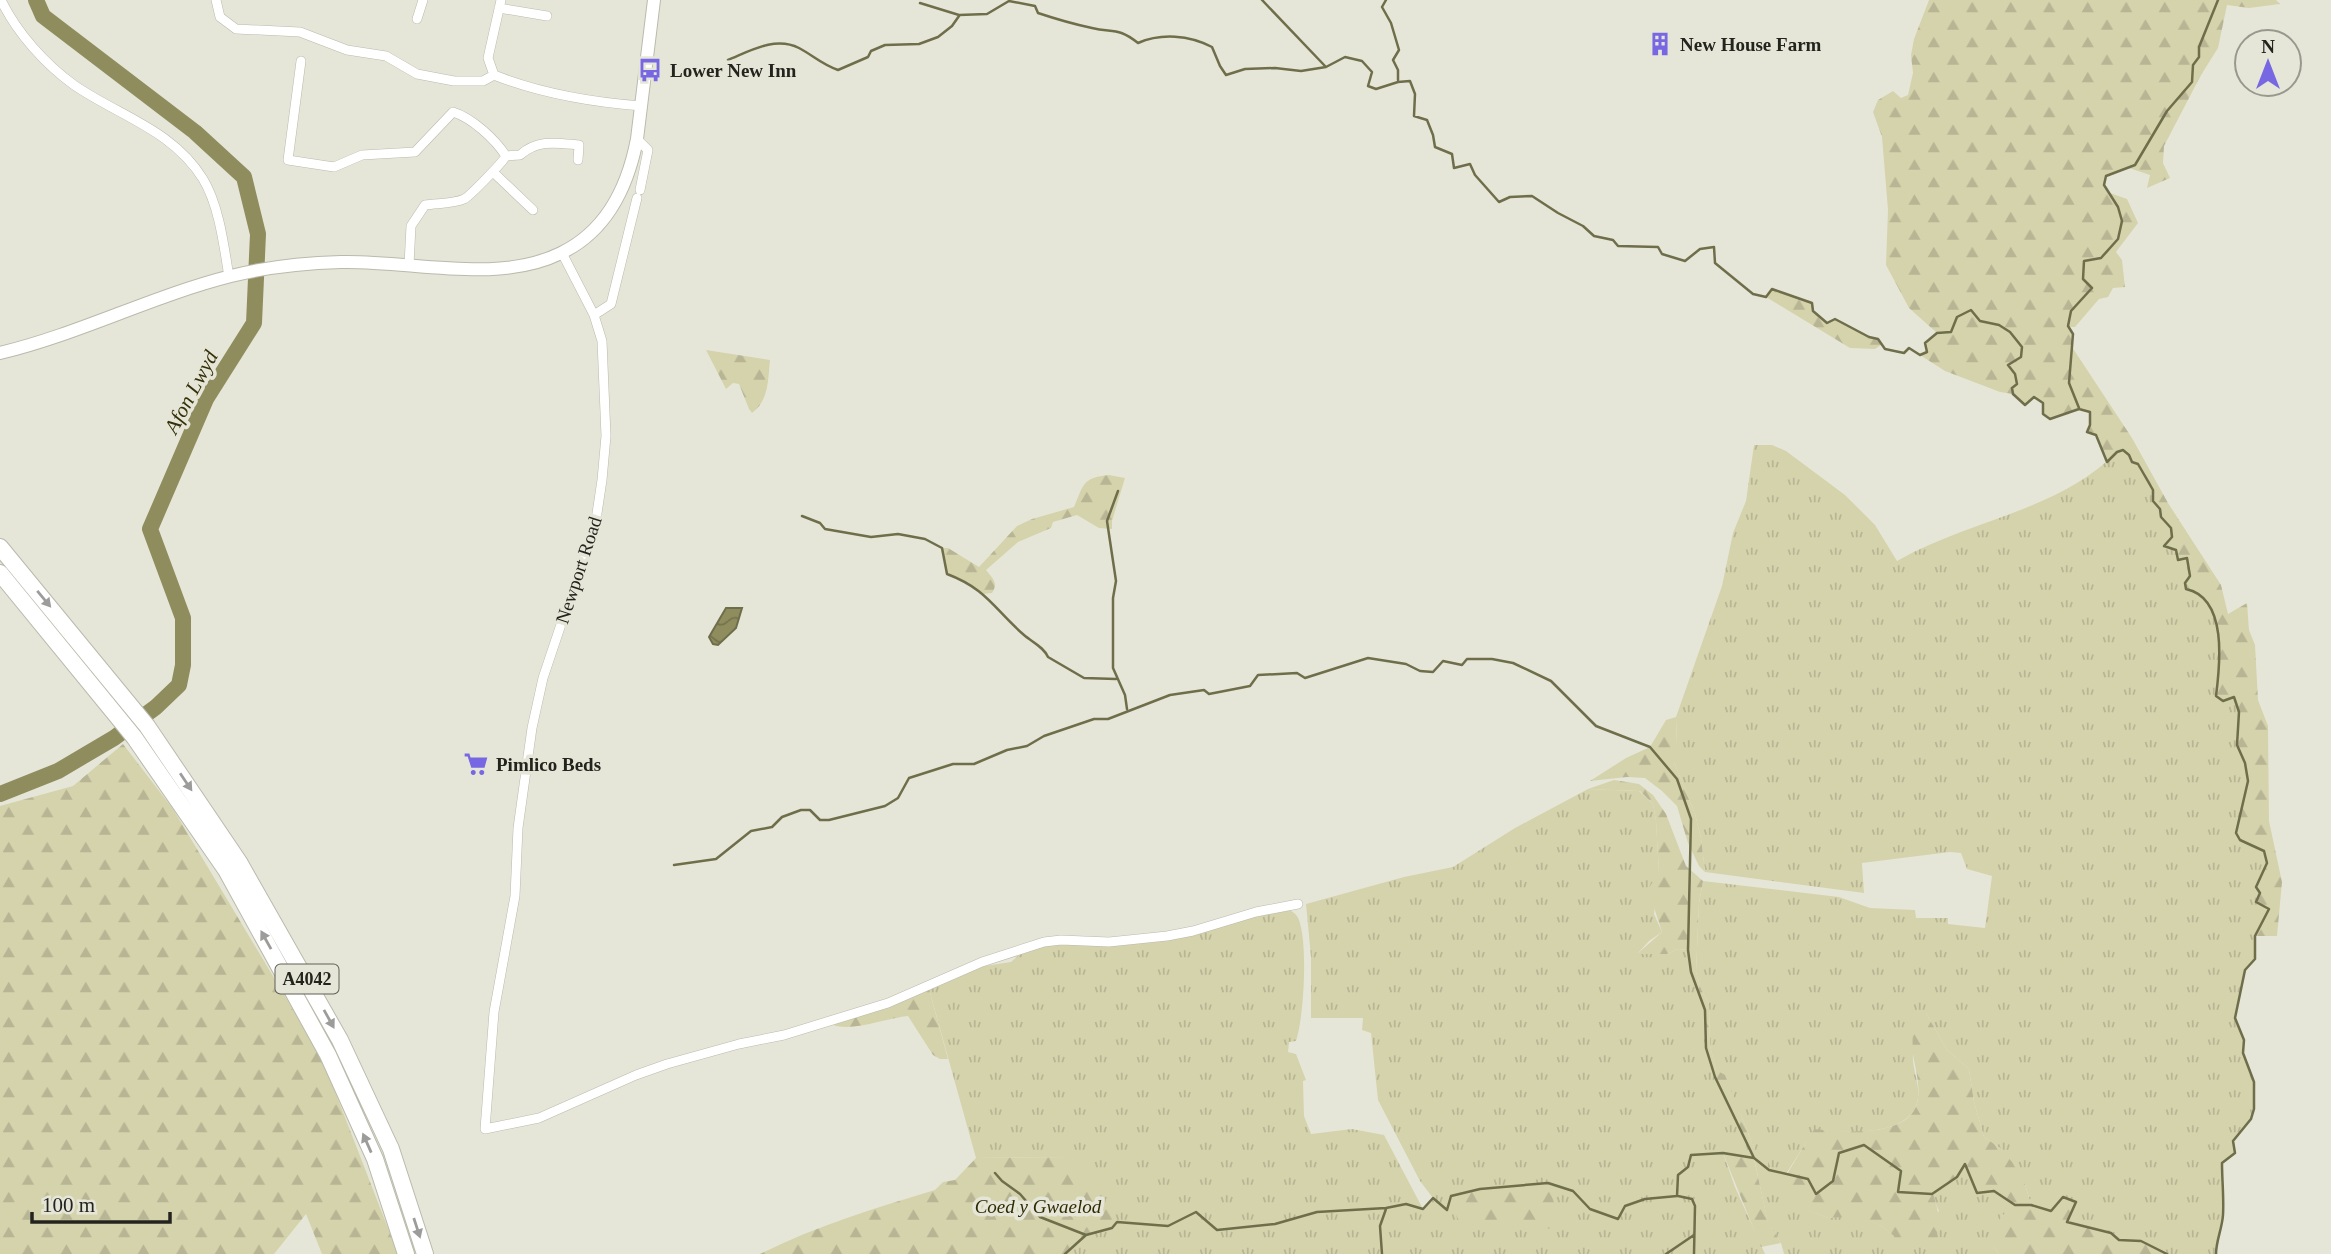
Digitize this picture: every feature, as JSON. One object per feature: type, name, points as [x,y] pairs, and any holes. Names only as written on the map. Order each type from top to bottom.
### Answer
[{"type":"highway","name":"A4042","points":[[0,547],[147,726],[239,862],[288,944],[340,1040],[391,1149],[425,1254]]},
{"type":"highway","name":"A4042","points":[[0,572],[134,737],[226,870],[328,1055],[374,1159],[406,1254]]},
{"type":"street","points":[[1,0],[8,15],[39,54],[74,85],[155,130],[185,153],[204,181],[220,225],[229,277]]},
{"type":"street","points":[[216,0],[220,17],[236,29],[300,32],[347,50],[386,56],[417,74],[454,81],[483,81],[494,75]]},
{"type":"street","points":[[417,19],[423,0]]},
{"type":"street","points":[[1,354],[52,339],[165,297],[229,277],[274,267],[344,262],[489,269],[530,264],[562,253],[591,233],[608,215],[622,192],[637,139],[654,0]]},
{"type":"street","points":[[547,16],[500,4],[488,58],[494,75],[526,88],[576,99],[642,106]]},
{"type":"street","points":[[301,61],[288,160],[334,167],[362,155],[415,152],[453,112],[464,116],[501,147],[506,156]]},
{"type":"street","points":[[594,315],[611,304],[638,194],[648,150],[637,139]]},
{"type":"street","points":[[506,156],[520,155],[530,146],[542,142],[579,145],[578,160]]},
{"type":"street","points":[[409,265],[411,226],[425,205],[465,199],[503,163],[506,156]]},
{"type":"street","points":[[494,172],[533,210]]},
{"type":"street","name":"Newport Road","points":[[562,253],[594,315],[602,341],[606,436],[596,520],[543,678],[532,728],[518,828],[515,896],[494,1012],[485,1129],[539,1118],[667,1063],[784,1035],[888,1003],[982,962],[1044,942],[1110,942],[1167,936],[1256,912],[1298,904]]},
{"type":"green space","points":[[1929,0],[2276,0],[2280,4],[2249,8],[2227,5],[2218,48],[2164,146],[2163,163],[2170,178],[2147,188],[2150,175],[2129,168],[2106,176],[2104,186],[2110,193],[2127,199],[2138,223],[2116,252],[2122,260],[2125,287],[2113,288],[2108,297],[2099,299],[2075,327],[2068,327],[2073,334],[2072,347],[2132,438],[2168,503],[2221,585],[2228,614],[2247,603],[2249,630],[2255,645],[2258,700],[2268,726],[2269,821],[2282,882],[2277,936],[2255,936],[2269,909],[2256,902],[2260,893],[2256,887],[2267,863],[2264,851],[2240,840],[2236,833],[2248,781],[2245,763],[2237,745],[2239,712],[2234,697],[2223,701],[2216,696],[2219,651],[2215,619],[2209,605],[2200,595],[2186,589],[2185,583],[2190,576],[2187,559],[2178,560],[2176,550],[2164,546],[2172,537],[2171,528],[2161,517],[2160,509],[2153,501],[2153,490],[2139,464],[2132,462],[2129,455],[2123,451],[2117,452],[2107,462],[2096,436],[2087,432],[2090,412],[2079,409],[2050,419],[2043,414],[2043,403],[2035,397],[2025,405],[2013,394],[2000,392],[1945,371],[1920,355],[1927,352],[1925,343],[1937,333],[1909,308],[1886,265],[1888,210],[1882,137],[1873,112],[1878,100],[1893,91],[1901,98],[1908,95],[1913,73],[1911,55],[1914,39]]},
{"type":"green space","points":[[1772,289],[1812,303],[1814,311],[1827,323],[1835,319],[1878,339],[1881,345],[1875,349],[1850,348],[1766,297]]},
{"type":"green space","points":[[706,350],[770,360],[765,396],[752,413],[739,384],[733,383],[726,389]]},
{"type":"green space","points":[[1754,445],[1772,445],[1786,451],[1845,495],[1875,525],[1897,561],[1924,547],[2011,514],[2067,489],[2123,450],[2132,462],[2138,464],[2153,490],[2153,501],[2160,509],[2161,517],[2171,528],[2172,537],[2164,546],[2187,558],[2193,588],[2213,613],[2219,654],[2216,696],[2234,697],[2239,712],[2237,745],[2245,763],[2248,781],[2236,833],[2240,840],[2264,851],[2267,863],[2256,887],[2269,909],[2255,936],[2255,959],[2245,970],[2235,1018],[2244,1040],[2243,1053],[2254,1082],[2254,1109],[2251,1119],[2233,1141],[2235,1153],[2222,1163],[2223,1215],[2216,1254],[2167,1254],[2141,1241],[2119,1240],[2111,1233],[2067,1222],[2051,1211],[2031,1205],[2025,1184],[2000,1148],[1984,1137],[1974,1102],[1969,1069],[1947,1050],[1926,1013],[1913,1055],[1918,1098],[1913,1111],[1904,1121],[1891,1127],[1858,1132],[1814,1130],[1786,1174],[1781,1173],[1808,1210],[1828,1218],[1862,1215],[1900,1240],[1939,1211],[1932,1194],[1957,1177],[1965,1164],[1994,1191],[2015,1205],[2001,1217],[1994,1247],[1999,1254],[1784,1254],[1781,1243],[1768,1223],[1754,1158],[1766,1168],[1716,1070],[1710,1046],[1709,1004],[1696,972],[1699,903],[1703,881],[1839,897],[1870,908],[1915,910],[1916,918],[1948,918],[1948,924],[1985,928],[1992,876],[1967,869],[1961,853],[1950,852],[1862,863],[1864,893],[1705,872],[1695,814],[1674,762],[1674,749],[1677,744],[1676,717],[1722,586],[1733,533],[1746,501]]},
{"type":"green space","points":[[1109,475],[1125,478],[1112,529],[1099,528],[1077,515],[1053,522],[1051,528],[1018,542],[986,570],[995,583],[992,593],[983,594],[968,582],[947,574],[942,548],[948,548],[979,567],[1017,526],[1074,507],[1089,480]]},
{"type":"green space","points":[[1676,717],[1677,745],[1674,762],[1695,814],[1705,872],[1699,866],[1688,843],[1677,806],[1662,791],[1645,778],[1590,781],[1626,758],[1650,747],[1666,720]]},
{"type":"green space","points":[[123,744],[173,809],[322,1058],[398,1254],[322,1254],[306,1214],[274,1254],[0,1254],[0,806],[73,786]]},
{"type":"green space","points":[[1614,780],[1639,784],[1653,795],[1666,814],[1686,866],[1703,881],[1699,903],[1696,972],[1709,1004],[1710,1046],[1716,1070],[1725,1075],[1755,1150],[1769,1160],[1767,1168],[1754,1159],[1768,1222],[1781,1243],[1761,1247],[1723,1153],[1753,1157],[1715,1077],[1706,1048],[1705,1010],[1691,972],[1688,950],[1678,949],[1667,954],[1637,954],[1662,932],[1648,889],[1659,873],[1656,821],[1653,804],[1640,791],[1588,789]]},
{"type":"green space","points":[[1588,789],[1639,791],[1653,804],[1656,821],[1659,873],[1654,914],[1662,932],[1638,953],[1667,954],[1678,949],[1688,950],[1691,972],[1705,1010],[1706,1047],[1715,1077],[1754,1158],[1723,1153],[1765,1254],[1065,1254],[1086,1235],[1112,1228],[1073,1157],[976,1158],[929,989],[978,967],[1011,962],[1020,954],[1047,945],[1122,945],[1288,909],[1299,920],[1304,963],[1299,1030],[1296,1041],[1289,1042],[1288,1052],[1296,1054],[1306,1080],[1303,1081],[1304,1116],[1311,1134],[1352,1129],[1384,1135],[1423,1209],[1433,1198],[1420,1181],[1378,1100],[1371,1033],[1362,1030],[1363,1018],[1311,1018],[1311,957],[1306,904],[1404,877],[1453,867],[1515,828]]},
{"type":"green space","points":[[929,989],[948,1059],[933,1055],[908,1016],[860,1026],[833,1025],[896,1004]]},
{"type":"green space","points":[[1926,1013],[1947,1050],[1969,1069],[1974,1102],[1984,1137],[2000,1148],[2012,1162],[2025,1184],[2031,1205],[2051,1211],[2063,1197],[2076,1202],[2068,1222],[2111,1233],[2119,1240],[2141,1241],[2167,1254],[1999,1254],[1994,1247],[1991,1233],[2001,1217],[2014,1205],[1994,1192],[1977,1193],[1965,1165],[1957,1177],[1933,1194],[1939,1221],[1933,1248],[1899,1240],[1883,1227],[1862,1216],[1828,1218],[1807,1210],[1792,1197],[1780,1173],[1787,1174],[1814,1129],[1875,1130],[1904,1121],[1914,1111],[1918,1098],[1918,1081],[1913,1049],[1914,1016]]},
{"type":"green space","name":"Coed y Gwaelod","points":[[1073,1157],[1117,1222],[1112,1228],[1086,1235],[1065,1254],[760,1254],[824,1226],[935,1190],[943,1182],[955,1180],[976,1158]]},
{"type":"green space","points":[[1548,1183],[1562,1229],[1459,1225],[1451,1196],[1480,1189]]},
{"type":"water","points":[[726,608],[742,608],[736,628],[718,645],[713,644],[709,637]]},
{"type":"waterway","name":"Afon Lwyd","points":[[0,794],[58,771],[114,738],[156,707],[179,685],[183,665],[183,618],[150,529],[206,399],[254,323],[258,234],[244,177],[195,132],[43,16],[36,0]]},
{"type":"waterway","points":[[1262,0],[1325,66]]},
{"type":"waterway","points":[[1386,0],[1382,7],[1391,23],[1399,50],[1393,60],[1398,70],[1398,80]]},
{"type":"waterway","points":[[2079,408],[2069,383],[2073,334],[2068,326],[2071,311],[2092,288],[2083,279],[2084,261],[2101,258],[2118,239],[2122,221],[2118,207],[2104,185],[2106,176],[2135,165],[2167,111],[2192,82],[2193,65],[2199,57],[2199,47],[2218,0]]},
{"type":"waterway","points":[[920,3],[959,15],[987,14],[1009,1],[1035,6],[1038,13],[1065,21],[1120,33],[1138,43],[1165,37],[1194,40],[1212,47],[1226,75],[1245,69],[1301,71],[1326,67],[1345,57],[1362,61],[1372,72],[1368,86],[1376,89],[1410,81],[1415,94],[1414,116],[1427,120],[1435,147],[1452,154],[1454,168],[1470,164],[1475,175],[1499,202],[1510,197],[1532,196],[1583,226],[1594,236],[1613,240],[1618,246],[1658,247],[1662,254],[1685,261],[1700,249],[1714,247],[1715,263],[1753,294],[1766,297],[1772,289],[1812,303],[1813,311],[1827,323],[1835,319],[1878,339],[1885,349],[1904,353],[1909,348],[1920,355],[1927,352],[1925,343],[1937,333],[1951,332],[1957,317],[1971,310],[1980,321],[1999,325],[2010,332],[2022,347],[2021,357],[2008,365],[2015,374],[2017,384],[2012,388],[2013,394],[2025,405],[2034,397],[2043,403],[2043,414],[2050,419],[2079,409],[2090,412],[2087,432],[2096,435],[2107,462],[2123,450],[2132,462],[2138,464],[2153,490],[2153,501],[2160,509],[2161,517],[2171,528],[2172,537],[2164,546],[2176,550],[2178,560],[2187,558],[2190,576],[2185,583],[2186,589],[2200,595],[2209,605],[2215,619],[2219,651],[2216,696],[2223,701],[2234,697],[2239,712],[2237,745],[2245,763],[2248,781],[2236,833],[2240,840],[2264,851],[2267,863],[2256,887],[2260,893],[2256,902],[2269,909],[2255,936],[2255,959],[2245,970],[2235,1018],[2244,1040],[2243,1053],[2254,1082],[2254,1109],[2251,1119],[2233,1141],[2235,1153],[2222,1163],[2223,1215],[2216,1254]]},
{"type":"waterway","points":[[728,60],[763,46],[781,44],[799,48],[838,70],[868,57],[871,51],[885,45],[919,44],[938,37],[952,26],[959,16]]},
{"type":"waterway","points":[[1118,491],[1107,521],[1116,581],[1113,598],[1113,668],[1125,695],[1127,709]]},
{"type":"waterway","points":[[802,516],[820,523],[825,529],[871,537],[898,534],[925,539],[942,548],[947,574],[981,593],[1024,635],[1041,647],[1048,657],[1084,678],[1116,679]]},
{"type":"waterway","points":[[674,865],[716,859],[751,831],[772,827],[782,817],[801,810],[810,810],[820,820],[829,820],[885,806],[898,798],[909,778],[953,764],[974,764],[1007,750],[1027,746],[1044,736],[1094,719],[1108,719],[1170,695],[1204,690],[1209,694],[1250,686],[1258,675],[1297,673],[1305,678],[1368,658],[1406,664],[1420,671],[1433,672],[1443,661],[1462,665],[1467,659],[1492,659],[1513,663],[1551,681],[1596,726],[1650,747],[1677,779],[1691,819],[1688,950],[1691,972],[1705,1010],[1706,1048],[1715,1077],[1754,1158]]},
{"type":"waterway","points":[[1065,1254],[1086,1235],[1112,1228],[1117,1222],[1168,1226],[1196,1212],[1217,1230],[1275,1224],[1317,1212],[1386,1208],[1406,1204],[1423,1209],[1433,1198],[1447,1210],[1451,1196],[1480,1189],[1548,1183],[1573,1191],[1590,1209],[1618,1219],[1625,1206],[1645,1199],[1677,1196],[1678,1175],[1688,1167],[1691,1155],[1723,1153],[1754,1158],[1769,1170],[1808,1179],[1816,1194],[1833,1181],[1839,1153],[1864,1145],[1901,1171],[1898,1192],[1932,1194],[1957,1177],[1965,1164],[1977,1193],[1994,1191],[2015,1205],[2031,1205],[2051,1211],[2063,1197],[2076,1202],[2067,1222],[2111,1233],[2119,1240],[2141,1241],[2167,1254]]},
{"type":"waterway","points":[[995,1173],[1020,1194],[1040,1217],[1086,1235]]},
{"type":"waterway","points":[[1678,1196],[1692,1199],[1695,1206],[1694,1254]]},
{"type":"waterway","points":[[1382,1254],[1380,1226],[1386,1209]]},
{"type":"waterway","points":[[1666,1254],[1694,1235]]},
{"type":"place","name":"New House Farm","points":[[1660,44]]},
{"type":"place","name":"Lower New Inn","points":[[650,70]]},
{"type":"place","name":"Pimlico Beds","points":[[476,764]]}]
